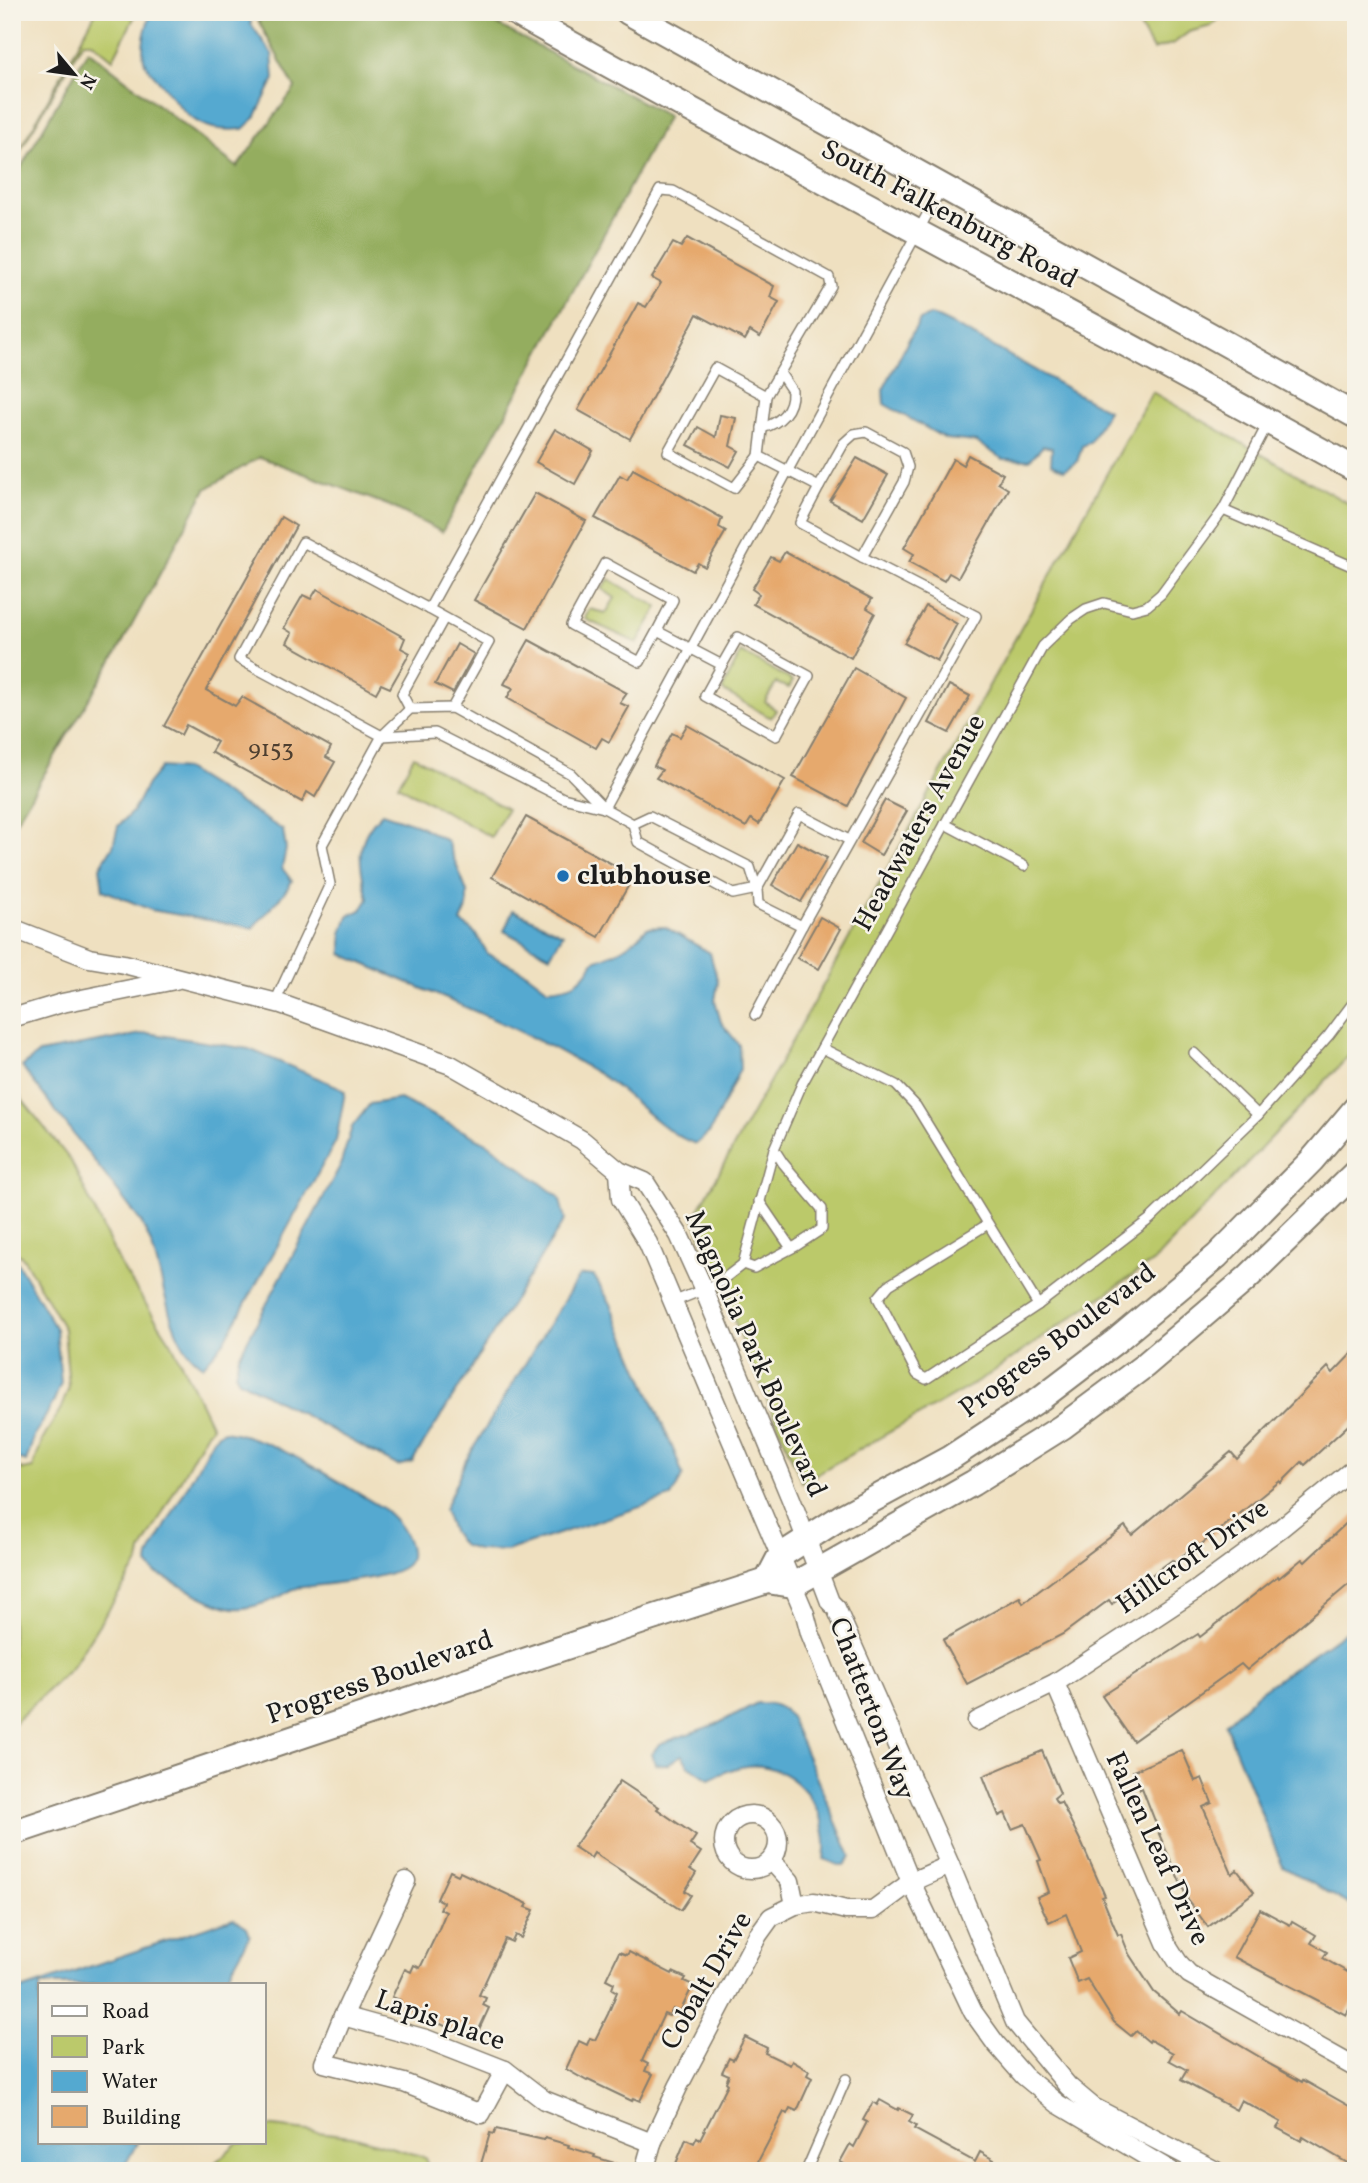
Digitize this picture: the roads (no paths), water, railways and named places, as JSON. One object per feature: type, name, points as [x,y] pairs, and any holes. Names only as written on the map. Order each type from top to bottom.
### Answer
[{"type":"main road","name":"South Falkenburg Road","points":[[514,12],[918,233],[1116,337],[1356,470]]},
{"type":"main road","name":"South Falkenburg Road","points":[[628,12],[1356,416]]},
{"type":"main road","name":"Progress Boulevard","points":[[779,1556],[841,1517],[950,1458],[1041,1398],[1117,1339],[1217,1256],[1312,1160],[1356,1108]]},
{"type":"main road","points":[[793,1586],[973,1483],[1062,1427],[1144,1366],[1246,1279],[1356,1172]]},
{"type":"main road","points":[[767,1581],[779,1556]]},
{"type":"main road","name":"Progress Boulevard","points":[[12,1833],[767,1581],[793,1586]]},
{"type":"street","name":"Magnolia Park Boulevard","points":[[12,928],[89,958],[124,964],[275,1002],[451,1065],[582,1140],[619,1171],[645,1182],[679,1235],[704,1290],[807,1539],[817,1570]]},
{"type":"street","name":"Magnolia Park Boulevard","points":[[12,1018],[62,1003],[178,979]]},
{"type":"street","name":"Magnolia Park Boulevard","points":[[619,1171],[621,1199],[648,1243],[779,1556]]},
{"type":"street","name":"Hillcroft Drive","points":[[977,1721],[1055,1683],[1195,1591],[1281,1528],[1356,1467]]},
{"type":"street","name":"Chatterton Way","points":[[779,1556],[911,1882],[973,2012],[1024,2076],[1058,2104],[1171,2171]]},
{"type":"street","name":"Chatterton Way","points":[[817,1570],[950,1865],[1016,2022],[1068,2086],[1093,2106],[1216,2171]]},
{"type":"street","name":"Fallen Leaf Drive","points":[[1055,1683],[1166,1943],[1178,1962],[1189,1974],[1356,2068]]},
{"type":"street","points":[[771,1860],[790,1881],[795,1905]]},
{"type":"street","points":[[911,1882],[950,1865]]},
{"type":"street","name":"Lapis place","points":[[407,1881],[343,2016],[426,2039],[505,2070],[544,2100],[652,2143]]},
{"type":"street","name":"Cobalt Drive","points":[[644,2171],[652,2143],[678,2087],[758,1935],[771,1917],[795,1905],[814,1902],[846,1910],[873,1910],[911,1882]]},
{"type":"street","points":[[343,2016],[324,2063],[404,2083],[481,2114],[505,2070]]},
{"type":"lane","points":[[604,808],[941,187]]},
{"type":"lane","points":[[429,609],[660,190],[673,191],[829,276],[831,286],[766,396],[759,456],[734,488],[668,452],[715,368],[766,396]]},
{"type":"lane","points":[[762,428],[783,417],[791,404],[792,391],[780,373]]},
{"type":"lane","name":"Headwaters Avenue","points":[[743,1264],[774,1149],[802,1084],[1043,646],[1086,608],[1104,603],[1132,610],[1147,606],[1161,594],[1223,510],[1269,422]]},
{"type":"lane","points":[[755,1015],[849,840],[976,616],[862,556],[800,523],[844,443],[854,434],[866,432],[903,452],[908,467],[904,482],[862,556]]},
{"type":"lane","points":[[759,456],[819,487]]},
{"type":"lane","points":[[1223,510],[1356,568]]},
{"type":"lane","points":[[452,708],[489,642],[303,542],[239,659],[382,736],[435,733],[563,798],[604,808],[633,824],[638,842],[733,894],[757,889],[799,814],[849,840]]},
{"type":"lane","points":[[605,563],[673,600],[657,631],[640,662],[571,625],[605,563]]},
{"type":"lane","points":[[410,709],[402,694],[444,618]]},
{"type":"lane","points":[[657,631],[722,665]]},
{"type":"lane","points":[[738,637],[809,676],[776,736],[705,696],[722,665],[738,637]]},
{"type":"lane","points":[[275,1002],[330,884],[322,845],[382,736],[410,709],[452,708],[570,774],[604,808]]},
{"type":"lane","points":[[633,824],[650,816],[750,867],[757,889],[758,904],[802,926]]},
{"type":"lane","points":[[946,824],[1024,866]]},
{"type":"lane","points":[[988,1224],[889,1285],[878,1298],[917,1374],[926,1378],[1038,1306],[1150,1219],[1258,1115],[1329,1035],[1356,999]]},
{"type":"lane","points":[[822,1048],[896,1085],[916,1106],[1038,1306]]},
{"type":"lane","points":[[1194,1053],[1258,1115]]},
{"type":"lane","points":[[673,1302],[717,1284],[743,1264],[754,1268],[822,1228],[822,1209],[774,1149]]},
{"type":"lane","points":[[759,1200],[791,1248]]},
{"type":"lane","points":[[806,2171],[846,2080]]},
{"type":"water","points":[[151,12],[249,12],[251,24],[272,54],[274,79],[255,118],[243,129],[215,128],[194,120],[149,69],[144,60],[143,48]]},
{"type":"water","points":[[931,315],[1108,410],[1090,442],[1082,446],[1077,462],[1064,470],[1051,464],[1052,448],[1043,446],[1030,460],[1003,459],[976,442],[946,439],[884,404],[883,390],[908,341],[920,320]]},
{"type":"water","points":[[161,767],[185,769],[283,830],[286,849],[282,868],[292,881],[279,900],[253,928],[151,910],[103,890],[100,867],[113,846],[118,826],[133,811],[147,784]]},
{"type":"water","points":[[382,813],[418,825],[447,841],[467,892],[467,908],[461,922],[476,934],[488,954],[527,973],[548,989],[576,982],[594,961],[623,948],[647,928],[665,927],[710,953],[718,982],[715,1001],[721,1022],[739,1045],[740,1069],[710,1132],[696,1144],[682,1138],[610,1082],[567,1055],[504,1024],[342,954],[342,933],[348,916],[361,910],[368,899],[362,874],[362,843],[366,833]]},
{"type":"water","points":[[513,910],[563,934],[550,956],[504,931]]},
{"type":"water","points":[[147,1033],[249,1049],[337,1086],[345,1092],[336,1141],[224,1342],[203,1366],[183,1345],[176,1330],[153,1249],[141,1222],[22,1067],[39,1053]]},
{"type":"water","points":[[400,1099],[489,1144],[559,1197],[565,1219],[412,1462],[398,1466],[239,1380],[235,1373],[239,1356],[340,1166],[352,1127],[370,1104]]},
{"type":"water","points":[[12,1259],[17,1262],[56,1329],[61,1383],[34,1437],[26,1462],[12,1456]]},
{"type":"water","points":[[579,1276],[594,1276],[611,1304],[683,1476],[671,1497],[506,1551],[477,1550],[462,1545],[452,1531],[444,1510],[466,1460]]},
{"type":"water","points":[[224,1431],[243,1435],[284,1451],[381,1507],[404,1533],[410,1548],[409,1561],[392,1573],[295,1589],[262,1604],[238,1608],[213,1602],[155,1573],[148,1565],[149,1556],[213,1439]]},
{"type":"water","points":[[1356,1624],[1356,1908],[1283,1867],[1225,1724],[1258,1693]]},
{"type":"water","points":[[757,1703],[776,1706],[790,1717],[851,1856],[844,1865],[824,1859],[823,1828],[818,1814],[802,1788],[790,1777],[761,1766],[747,1766],[709,1779],[688,1765],[682,1755],[668,1764],[655,1764],[652,1754],[659,1744],[719,1723]]},
{"type":"water","points":[[233,1918],[247,1927],[250,1936],[224,1983],[41,1983]]},
{"type":"water","points":[[38,1984],[38,2144],[136,2144],[122,2171],[12,2171],[12,1993]]},
{"type":"place","name":"clubhouse","points":[[563,876]]}]
